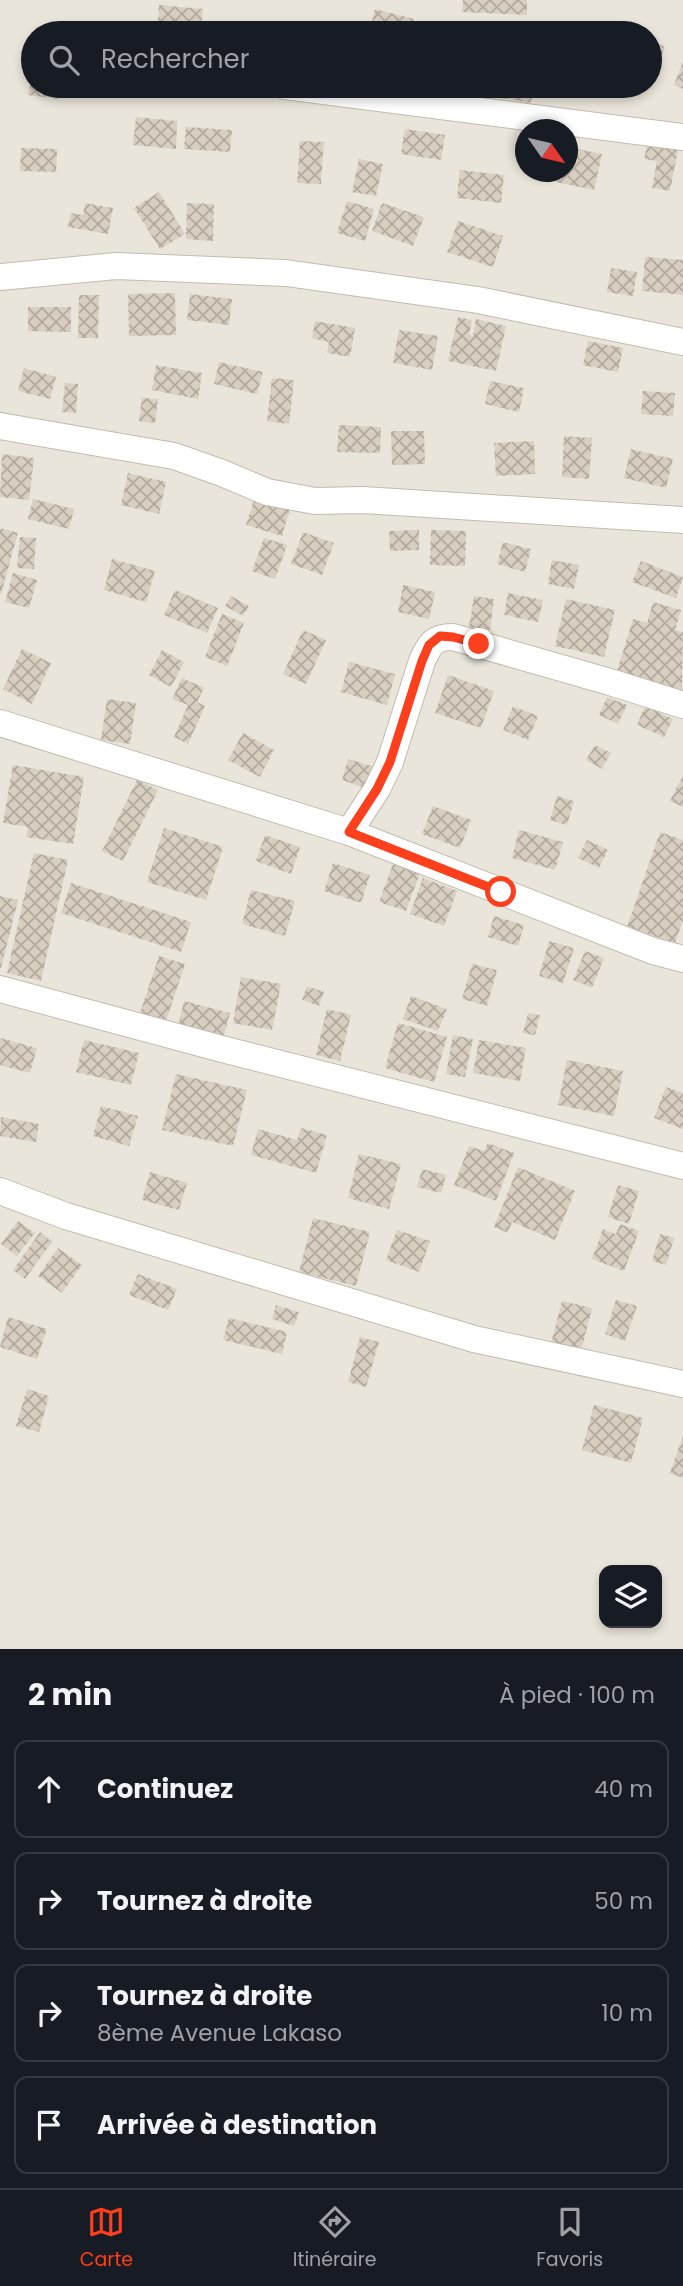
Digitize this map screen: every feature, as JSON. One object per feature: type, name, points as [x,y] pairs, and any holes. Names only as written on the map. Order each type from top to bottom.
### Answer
[{"type":"street","points":[[379,98],[683,137]]},
{"type":"street","points":[[0,277],[116,266],[286,274],[478,300],[683,342]]},
{"type":"street","points":[[0,426],[174,456],[267,492],[315,501],[363,500],[683,520]]},
{"type":"street","points":[[349,832],[377,789],[390,762],[422,661],[429,645],[440,636],[466,640],[683,705]]},
{"type":"street","points":[[0,723],[349,832],[653,951],[683,959]]},
{"type":"street","points":[[0,989],[222,1049],[683,1166]]},
{"type":"street","points":[[0,1191],[66,1216],[474,1339],[683,1384]]},
{"type":"shaded area","points":[[0,0],[683,0],[683,1649],[0,1649]]},
{"type":"building","points":[[463,0],[527,0],[527,15],[462,12]]},
{"type":"building","points":[[159,5],[203,9],[202,21],[158,21]]},
{"type":"building","points":[[375,9],[414,19],[413,21],[372,21]]},
{"type":"building","points":[[683,61],[683,89],[674,85]]},
{"type":"building","points":[[502,98],[532,98],[531,103]]},
{"type":"building","points":[[136,117],[177,121],[176,149],[133,145]]},
{"type":"building","points":[[186,127],[232,130],[230,152],[184,149]]},
{"type":"building","points":[[405,129],[445,135],[441,160],[401,154]]},
{"type":"building","points":[[300,141],[324,142],[321,184],[297,183]]},
{"type":"building","points":[[647,145],[678,150],[670,191],[652,188],[657,161],[644,159]]},
{"type":"building","points":[[21,148],[57,149],[56,172],[20,171]]},
{"type":"building","points":[[578,149],[602,154],[594,190],[556,182],[578,182]]},
{"type":"building","points":[[359,159],[383,164],[376,196],[352,192]]},
{"type":"building","points":[[460,170],[504,175],[501,203],[457,198]]},
{"type":"building","points":[[159,192],[185,234],[160,249],[134,208]]},
{"type":"building","points":[[347,201],[374,209],[365,241],[337,233]]},
{"type":"building","points":[[85,203],[113,208],[108,234],[68,227],[71,213],[83,215]]},
{"type":"building","points":[[187,203],[214,204],[213,241],[186,239]]},
{"type":"building","points":[[382,203],[424,217],[413,246],[372,231]]},
{"type":"building","points":[[458,221],[503,236],[493,267],[447,252]]},
{"type":"building","points":[[645,257],[683,260],[683,295],[642,291]]},
{"type":"building","points":[[611,268],[637,272],[633,296],[607,292]]},
{"type":"building","points":[[175,293],[176,335],[129,336],[128,294]]},
{"type":"building","points":[[190,294],[232,299],[229,325],[187,320]]},
{"type":"building","points":[[79,295],[99,295],[98,338],[78,338]]},
{"type":"building","points":[[28,307],[71,307],[71,332],[28,331]]},
{"type":"building","points":[[458,317],[472,320],[469,335],[473,336],[476,319],[506,326],[496,371],[448,361]]},
{"type":"building","points":[[315,321],[355,328],[350,357],[327,353],[329,342],[312,338]]},
{"type":"building","points":[[399,330],[438,336],[432,370],[393,363]]},
{"type":"building","points":[[588,341],[623,348],[618,372],[583,365]]},
{"type":"building","points":[[219,362],[263,372],[257,394],[214,384]]},
{"type":"building","points":[[156,365],[202,373],[198,399],[152,390]]},
{"type":"building","points":[[24,368],[56,377],[50,399],[18,391]]},
{"type":"building","points":[[272,378],[294,380],[289,424],[267,421]]},
{"type":"building","points":[[490,381],[524,388],[519,412],[485,404]]},
{"type":"building","points":[[65,383],[78,384],[76,413],[62,412]]},
{"type":"building","points":[[643,391],[675,393],[673,416],[641,414]]},
{"type":"building","points":[[142,398],[158,399],[155,423],[139,421]]},
{"type":"building","points":[[339,425],[381,427],[380,453],[337,452]]},
{"type":"building","points":[[391,431],[424,431],[425,464],[392,465]]},
{"type":"building","points":[[564,436],[592,438],[589,479],[562,477]]},
{"type":"building","points":[[534,441],[535,474],[496,476],[494,443]]},
{"type":"building","points":[[631,449],[673,459],[666,488],[624,478]]},
{"type":"building","points":[[2,454],[34,458],[29,500],[0,497]]},
{"type":"building","points":[[128,473],[166,482],[159,514],[121,505]]},
{"type":"building","points":[[255,497],[290,508],[282,536],[246,525]]},
{"type":"building","points":[[33,499],[74,509],[69,529],[28,519]]},
{"type":"building","points":[[0,528],[18,533],[1,594],[0,594]]},
{"type":"building","points":[[419,530],[419,550],[390,551],[389,531]]},
{"type":"building","points":[[431,530],[466,531],[465,566],[430,565]]},
{"type":"building","points":[[303,532],[334,543],[322,575],[291,564]]},
{"type":"building","points":[[20,537],[36,538],[34,569],[17,568]]},
{"type":"building","points":[[264,538],[287,545],[275,579],[252,571]]},
{"type":"building","points":[[503,542],[531,549],[525,572],[497,564]]},
{"type":"building","points":[[112,559],[155,571],[146,602],[104,590]]},
{"type":"building","points":[[552,560],[579,565],[574,589],[548,584]]},
{"type":"building","points":[[641,561],[683,577],[676,598],[632,582]]},
{"type":"building","points":[[13,573],[37,580],[29,608],[5,602]]},
{"type":"building","points":[[403,585],[435,592],[429,619],[398,612]]},
{"type":"building","points":[[175,590],[218,608],[207,633],[164,615]]},
{"type":"building","points":[[508,593],[543,600],[538,622],[504,615]]},
{"type":"building","points":[[231,596],[249,606],[243,616],[225,606]]},
{"type":"building","points":[[474,596],[494,599],[490,630],[469,627]]},
{"type":"building","points":[[566,599],[615,610],[604,657],[555,646]]},
{"type":"building","points":[[653,602],[681,610],[675,630],[683,632],[682,691],[617,671],[633,619],[647,623]]},
{"type":"building","points":[[222,614],[244,623],[227,666],[205,657]]},
{"type":"building","points":[[303,630],[326,640],[306,684],[283,674]]},
{"type":"building","points":[[22,649],[51,663],[32,704],[3,689]]},
{"type":"building","points":[[162,650],[184,662],[171,687],[149,675]]},
{"type":"building","points":[[349,662],[395,674],[387,705],[341,692]]},
{"type":"building","points":[[448,675],[494,691],[481,728],[435,713]]},
{"type":"building","points":[[182,678],[204,688],[197,702],[205,706],[188,744],[174,737],[188,705],[172,699]]},
{"type":"building","points":[[607,697],[627,705],[618,724],[599,715]]},
{"type":"building","points":[[107,699],[136,703],[130,744],[101,740]]},
{"type":"building","points":[[513,706],[538,716],[528,740],[503,730]]},
{"type":"building","points":[[645,706],[673,719],[664,737],[637,725]]},
{"type":"building","points":[[243,733],[274,750],[260,777],[228,760]]},
{"type":"building","points":[[595,745],[611,753],[602,769],[586,760]]},
{"type":"building","points":[[348,759],[372,766],[365,788],[342,780]]},
{"type":"building","points":[[13,765],[84,777],[73,844],[26,837],[28,827],[3,823]]},
{"type":"building","points":[[683,775],[683,807],[670,801]]},
{"type":"building","points":[[137,780],[158,790],[123,861],[102,851]]},
{"type":"building","points":[[557,796],[574,801],[567,825],[550,820]]},
{"type":"building","points":[[433,806],[471,820],[460,848],[422,834]]},
{"type":"building","points":[[164,828],[223,847],[206,900],[147,882]]},
{"type":"building","points":[[519,830],[563,842],[555,870],[512,858]]},
{"type":"building","points":[[660,832],[683,840],[683,920],[675,943],[627,927]]},
{"type":"building","points":[[265,835],[300,847],[291,874],[256,861]]},
{"type":"building","points":[[587,840],[608,850],[599,868],[578,858]]},
{"type":"building","points":[[34,853],[68,860],[41,981],[7,973]]},
{"type":"building","points":[[333,863],[370,875],[361,903],[324,891]]},
{"type":"building","points":[[393,864],[420,873],[406,911],[379,902]]},
{"type":"building","points":[[423,878],[457,891],[444,926],[410,914]]},
{"type":"building","points":[[71,883],[191,922],[181,952],[61,913]]},
{"type":"building","points":[[251,890],[295,901],[285,936],[242,924]]},
{"type":"building","points":[[0,896],[18,900],[1,968],[0,968]]},
{"type":"building","points":[[494,916],[524,925],[518,946],[488,937]]},
{"type":"building","points":[[549,941],[574,948],[563,983],[539,976]]},
{"type":"building","points":[[585,951],[604,958],[592,988],[573,980]]},
{"type":"building","points":[[159,956],[185,964],[165,1024],[139,1016]]},
{"type":"building","points":[[472,964],[497,970],[487,1006],[462,999]]},
{"type":"building","points":[[241,977],[281,984],[272,1030],[233,1023]]},
{"type":"building","points":[[307,986],[324,992],[319,1006],[302,1000]]},
{"type":"building","points":[[411,996],[447,1009],[438,1031],[403,1019]]},
{"type":"building","points":[[184,1001],[230,1013],[223,1039],[178,1027]]},
{"type":"building","points":[[327,1009],[351,1015],[340,1061],[316,1055]]},
{"type":"building","points":[[528,1013],[540,1015],[535,1035],[523,1033]]},
{"type":"building","points":[[398,1023],[447,1037],[434,1082],[385,1068]]},
{"type":"building","points":[[453,1035],[473,1039],[465,1077],[446,1074]]},
{"type":"building","points":[[0,1038],[37,1048],[30,1073],[0,1065]]},
{"type":"building","points":[[84,1040],[139,1053],[131,1085],[76,1072]]},
{"type":"building","points":[[479,1040],[526,1048],[520,1081],[473,1073]]},
{"type":"building","points":[[567,1060],[623,1071],[614,1116],[558,1105]]},
{"type":"building","points":[[176,1074],[247,1090],[233,1146],[162,1130]]},
{"type":"building","points":[[666,1087],[683,1093],[683,1129],[654,1118]]},
{"type":"building","points":[[101,1106],[138,1116],[129,1146],[93,1136]]},
{"type":"building","points":[[1,1117],[39,1124],[36,1142],[0,1136]]},
{"type":"building","points":[[301,1128],[327,1135],[316,1173],[251,1155],[258,1129],[297,1140]]},
{"type":"building","points":[[488,1143],[514,1153],[496,1201],[454,1185],[469,1146],[484,1151]]},
{"type":"building","points":[[359,1154],[401,1164],[389,1209],[348,1198]]},
{"type":"building","points":[[518,1167],[575,1191],[555,1240],[512,1222],[508,1233],[494,1227]]},
{"type":"building","points":[[422,1169],[446,1175],[441,1193],[417,1187]]},
{"type":"building","points":[[150,1172],[187,1183],[179,1210],[142,1200]]},
{"type":"building","points":[[618,1185],[639,1191],[629,1224],[608,1217]]},
{"type":"building","points":[[313,1218],[370,1232],[356,1286],[299,1272]]},
{"type":"building","points":[[18,1221],[35,1233],[17,1256],[1,1244]]},
{"type":"building","points":[[620,1224],[639,1231],[624,1271],[592,1259],[603,1229],[616,1234]]},
{"type":"building","points":[[397,1230],[430,1241],[419,1272],[386,1260]]},
{"type":"building","points":[[40,1232],[52,1242],[25,1279],[13,1270]]},
{"type":"building","points":[[660,1234],[674,1238],[666,1265],[652,1261]]},
{"type":"building","points":[[58,1248],[82,1265],[62,1293],[38,1276]]},
{"type":"building","points":[[138,1274],[177,1289],[168,1310],[129,1295]]},
{"type":"building","points":[[616,1300],[637,1306],[625,1341],[605,1334]]},
{"type":"building","points":[[562,1301],[592,1308],[580,1355],[550,1347]]},
{"type":"building","points":[[276,1305],[299,1312],[294,1326],[272,1319]]},
{"type":"building","points":[[8,1317],[47,1329],[37,1359],[0,1347]]},
{"type":"building","points":[[229,1318],[287,1332],[282,1354],[223,1340]]},
{"type":"building","points":[[360,1337],[379,1342],[366,1387],[348,1382]]},
{"type":"building","points":[[27,1389],[49,1396],[39,1432],[16,1426]]},
{"type":"building","points":[[594,1405],[643,1418],[631,1463],[582,1450]]},
{"type":"building","points":[[683,1436],[683,1478],[670,1473]]},
{"type":"route","points":[[479,644],[440,636],[429,645],[390,762],[377,789],[349,832],[501,892]]}]
